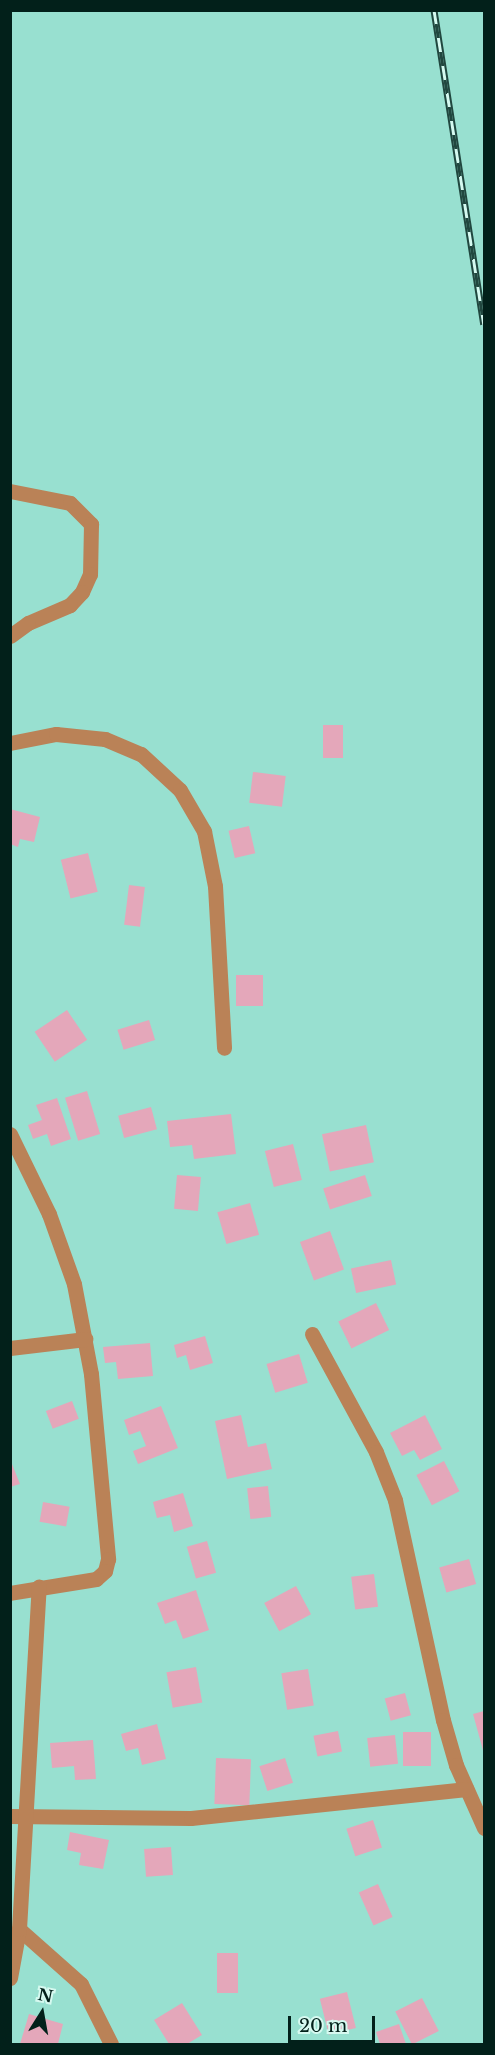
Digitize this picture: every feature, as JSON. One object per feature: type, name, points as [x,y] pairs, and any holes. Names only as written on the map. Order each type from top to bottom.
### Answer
[{"type":"street","points":[[10,491],[70,503],[91,524],[90,574],[82,592],[70,605],[28,623],[10,636]]},
{"type":"street","points":[[10,743],[56,734],[105,739],[141,754],[180,790],[204,831],[215,886],[224,1048]]},
{"type":"street","points":[[10,1134],[49,1214],[74,1284],[85,1339],[108,1559],[105,1571],[96,1579],[10,1593]]},
{"type":"street","points":[[312,1334],[376,1452],[395,1500],[443,1720],[466,1789],[484,1828]]},
{"type":"street","points":[[10,1348],[85,1339]]},
{"type":"street","points":[[10,1978],[19,1929],[18,1816],[39,1587]]},
{"type":"street","points":[[18,1816],[191,1818],[466,1789]]},
{"type":"street","points":[[19,1929],[81,1984],[111,2044]]},
{"type":"building","points":[[323,725],[343,725],[343,758],[323,758]]},
{"type":"building","points":[[253,772],[286,776],[282,807],[249,803]]},
{"type":"building","points":[[10,809],[40,817],[34,842],[20,839],[18,847],[10,844]]},
{"type":"building","points":[[249,826],[255,853],[235,858],[229,831]]},
{"type":"building","points":[[88,853],[98,892],[71,899],[61,860]]},
{"type":"building","points":[[129,885],[145,887],[140,927],[124,925]]},
{"type":"building","points":[[236,975],[263,975],[263,1006],[236,1006]]},
{"type":"building","points":[[67,1010],[87,1040],[55,1062],[35,1032]]},
{"type":"building","points":[[149,1020],[155,1040],[124,1050],[117,1030]]},
{"type":"building","points":[[87,1091],[100,1134],[78,1141],[65,1098]]},
{"type":"building","points":[[57,1098],[71,1139],[51,1146],[47,1134],[33,1139],[28,1125],[42,1120],[36,1105]]},
{"type":"building","points":[[151,1107],[157,1129],[124,1138],[118,1116]]},
{"type":"building","points":[[231,1114],[236,1154],[194,1159],[192,1145],[170,1147],[167,1121]]},
{"type":"building","points":[[366,1125],[374,1162],[330,1172],[322,1134]]},
{"type":"building","points":[[293,1144],[302,1180],[274,1187],[265,1151]]},
{"type":"building","points":[[177,1175],[201,1177],[198,1211],[174,1209]]},
{"type":"building","points":[[365,1175],[372,1196],[330,1210],[323,1189]]},
{"type":"building","points":[[250,1203],[259,1235],[226,1244],[217,1212]]},
{"type":"building","points":[[330,1231],[344,1270],[314,1280],[300,1242]]},
{"type":"building","points":[[391,1260],[396,1284],[356,1293],[351,1269]]},
{"type":"building","points":[[376,1303],[389,1330],[351,1348],[338,1321]]},
{"type":"building","points":[[205,1336],[213,1363],[190,1370],[186,1355],[177,1358],[174,1345]]},
{"type":"building","points":[[150,1343],[153,1376],[118,1379],[116,1362],[105,1363],[103,1347]]},
{"type":"building","points":[[299,1354],[308,1383],[275,1393],[266,1364]]},
{"type":"building","points":[[72,1401],[79,1419],[53,1429],[46,1411]]},
{"type":"building","points":[[161,1406],[178,1448],[138,1464],[133,1451],[146,1446],[140,1431],[129,1435],[124,1420]]},
{"type":"building","points":[[241,1415],[248,1447],[266,1443],[272,1469],[227,1479],[215,1421]]},
{"type":"building","points":[[425,1415],[442,1449],[420,1460],[414,1450],[402,1456],[390,1433]]},
{"type":"building","points":[[10,1459],[20,1484],[10,1487]]},
{"type":"building","points":[[444,1461],[459,1491],[432,1505],[416,1475]]},
{"type":"building","points":[[268,1486],[271,1517],[250,1519],[247,1488]]},
{"type":"building","points":[[183,1493],[193,1526],[174,1532],[170,1515],[157,1518],[153,1502]]},
{"type":"building","points":[[43,1502],[70,1507],[66,1526],[40,1522]]},
{"type":"building","points":[[207,1541],[216,1573],[196,1579],[187,1547]]},
{"type":"building","points":[[469,1559],[476,1584],[446,1593],[439,1568]]},
{"type":"building","points":[[374,1574],[378,1607],[355,1610],[351,1577]]},
{"type":"building","points":[[296,1586],[311,1614],[279,1631],[264,1603]]},
{"type":"building","points":[[196,1590],[209,1630],[183,1639],[176,1620],[165,1624],[157,1603]]},
{"type":"building","points":[[196,1667],[202,1702],[173,1708],[166,1672]]},
{"type":"building","points":[[308,1669],[314,1706],[287,1710],[281,1673]]},
{"type":"building","points":[[405,1693],[411,1715],[391,1721],[385,1698]]},
{"type":"building","points":[[484,1711],[484,1754],[473,1714]]},
{"type":"building","points":[[157,1724],[166,1759],[142,1765],[138,1748],[126,1751],[121,1734]]},
{"type":"building","points":[[338,1731],[342,1752],[317,1756],[313,1736]]},
{"type":"building","points":[[403,1732],[431,1732],[431,1766],[403,1766]]},
{"type":"building","points":[[395,1735],[398,1764],[370,1767],[367,1738]]},
{"type":"building","points":[[93,1740],[96,1779],[75,1780],[74,1766],[52,1768],[50,1743]]},
{"type":"building","points":[[216,1758],[251,1759],[249,1805],[214,1804]]},
{"type":"building","points":[[285,1758],[293,1783],[267,1791],[259,1766]]},
{"type":"building","points":[[373,1820],[382,1848],[355,1856],[346,1829]]},
{"type":"building","points":[[70,1832],[109,1840],[103,1869],[79,1865],[81,1853],[67,1850]]},
{"type":"building","points":[[171,1847],[173,1875],[146,1877],[144,1849]]},
{"type":"building","points":[[378,1884],[393,1917],[373,1925],[359,1893]]},
{"type":"building","points":[[217,1953],[238,1953],[238,1993],[217,1993]]},
{"type":"building","points":[[347,1992],[356,2028],[329,2035],[320,1999]]},
{"type":"building","points":[[422,1998],[439,2031],[412,2044],[395,2012]]},
{"type":"building","points":[[182,2003],[202,2035],[187,2044],[169,2044],[154,2020]]},
{"type":"building","points":[[29,2014],[63,2024],[58,2044],[20,2044]]},
{"type":"building","points":[[399,2024],[406,2044],[380,2044],[376,2032]]},
{"type":"railway","points":[[434,10],[484,324]]}]
